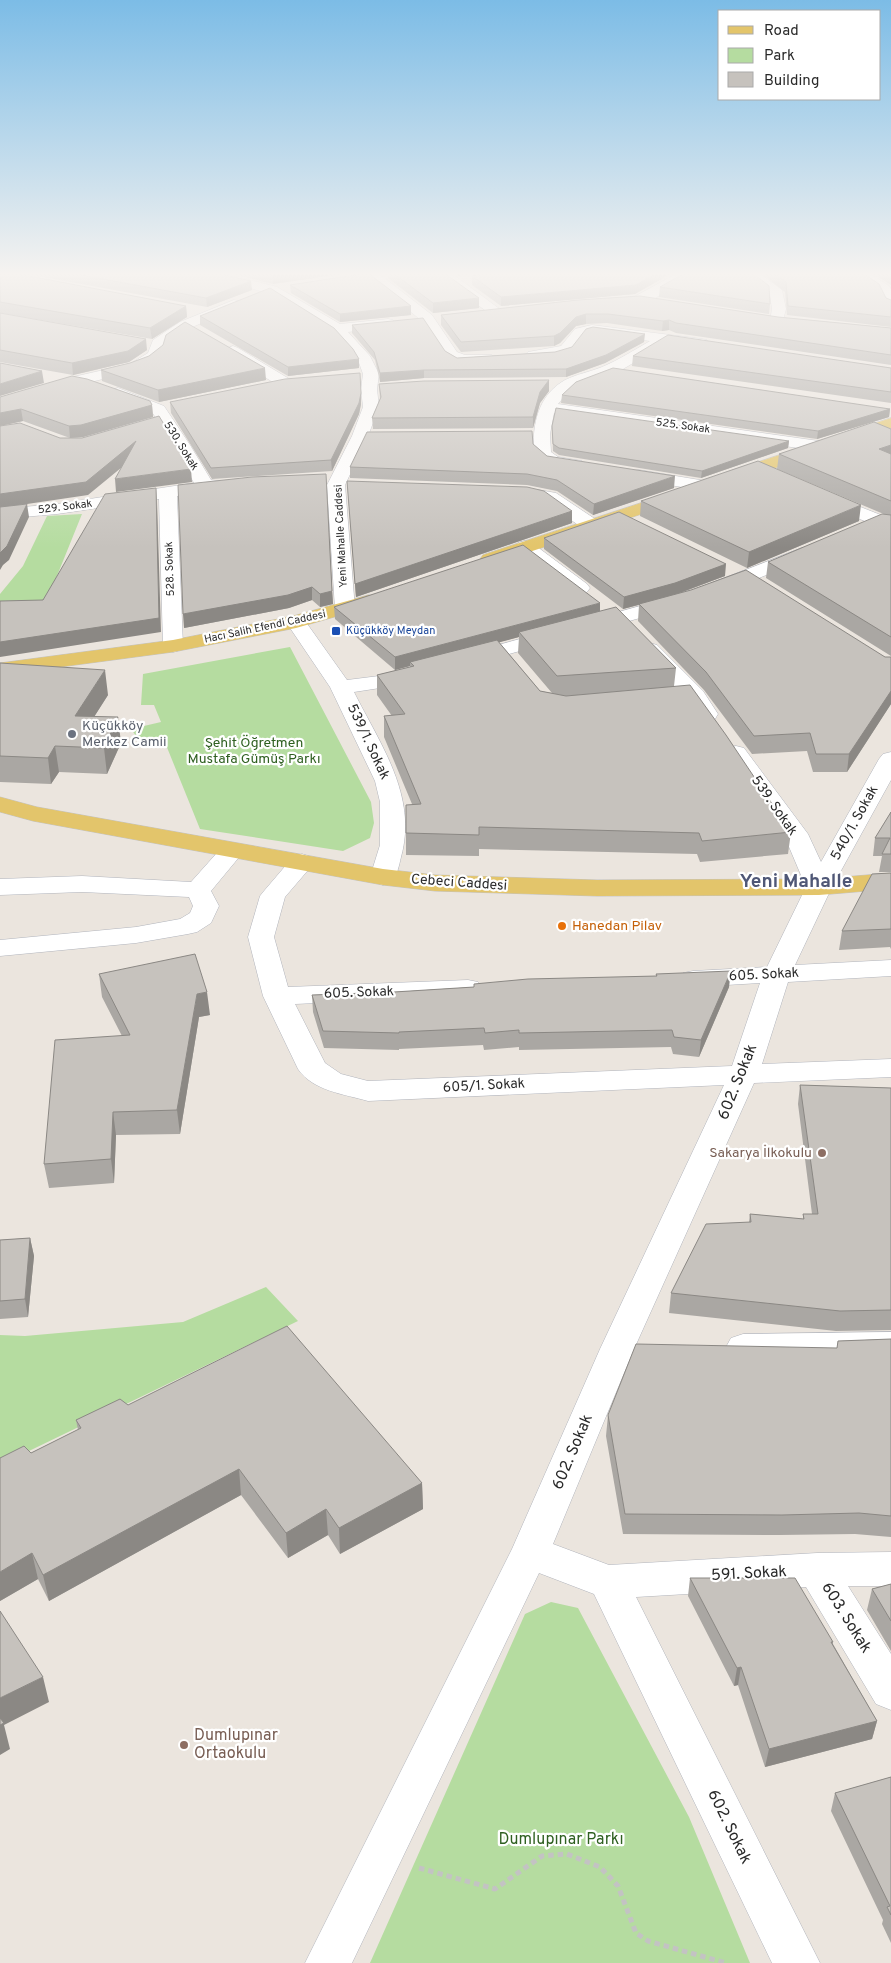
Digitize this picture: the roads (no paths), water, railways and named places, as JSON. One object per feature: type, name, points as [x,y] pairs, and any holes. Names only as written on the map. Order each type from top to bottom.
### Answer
[{"type":"main road","points":[[471,565],[758,468],[886,421]]},
{"type":"main road","name":"Hacı Salih Efendi Caddesi","points":[[0,669],[173,646],[296,622],[345,609],[390,593]]},
{"type":"main road","name":"Cebeci Caddesi","points":[[0,804],[33,814],[383,877],[435,883],[597,888],[819,886],[891,881]]},
{"type":"main road","name":"Cebeci Caddesi","points":[[0,812],[33,814]]},
{"type":"street","points":[[0,402],[138,365]]},
{"type":"street","points":[[254,365],[285,383]]},
{"type":"street","name":"Yeni Mahalle Caddesi","points":[[345,609],[332,480],[360,436],[371,407],[370,381],[366,365]]},
{"type":"street","points":[[592,468],[553,462],[543,454],[540,435],[548,406],[556,394],[570,384],[618,365]]},
{"type":"street","points":[[610,369],[639,374]]},
{"type":"street","name":"530. Sokak","points":[[35,375],[112,391],[161,415],[182,445],[205,486]]},
{"type":"street","points":[[352,376],[387,388]]},
{"type":"street","points":[[258,388],[304,381]]},
{"type":"street","points":[[541,384],[570,384]]},
{"type":"street","points":[[147,426],[176,405]]},
{"type":"street","name":"525. Sokak","points":[[548,406],[818,446]]},
{"type":"street","points":[[522,436],[540,435]]},
{"type":"street","points":[[360,436],[379,436]]},
{"type":"street","points":[[758,468],[785,480]]},
{"type":"street","points":[[621,472],[706,486]]},
{"type":"street","points":[[332,480],[356,486]]},
{"type":"street","name":"529. Sokak","points":[[0,514],[57,509],[231,483]]},
{"type":"street","name":"528. Sokak","points":[[168,492],[173,646]]},
{"type":"street","points":[[527,492],[550,497],[591,525]]},
{"type":"street","points":[[812,492],[882,518]]},
{"type":"street","points":[[619,515],[644,528]]},
{"type":"street","points":[[852,532],[882,518]]},
{"type":"street","name":"539. Sokak","points":[[525,547],[618,618],[695,696],[796,834],[819,886]]},
{"type":"street","points":[[342,687],[380,682],[436,667],[508,657],[618,618],[696,595],[755,582],[817,547]]},
{"type":"street","points":[[721,564],[755,582]]},
{"type":"street","name":"539/1. Sokak","points":[[296,622],[342,687],[387,781],[390,795],[392,845],[383,877]]},
{"type":"street","points":[[667,699],[695,696]]},
{"type":"street","name":"540/1. Sokak","points":[[819,886],[891,759]]},
{"type":"street","points":[[198,890],[233,850]]},
{"type":"street","name":"605/1. Sokak","points":[[302,862],[273,896],[260,937],[277,996],[312,1069],[331,1082],[368,1091],[891,1068]]},
{"type":"street","points":[[0,887],[82,884],[198,890]]},
{"type":"street","name":"602. Sokak","points":[[328,1963],[632,1349],[744,1074],[777,975],[819,886]]},
{"type":"street","points":[[0,948],[136,935],[188,926],[202,917],[206,906],[198,890]]},
{"type":"street","name":"605. Sokak","points":[[670,980],[891,968]]},
{"type":"street","name":"605. Sokak","points":[[277,996],[493,987]]},
{"type":"street","points":[[715,1348],[891,1345]]},
{"type":"street","points":[[530,1552],[608,1582]]},
{"type":"street","name":"591. Sokak","points":[[608,1582],[816,1570],[891,1569]]},
{"type":"street","name":"603. Sokak","points":[[816,1570],[891,1691]]},
{"type":"street","name":"602. Sokak","points":[[608,1582],[797,1963]]},
{"type":"place","name":"Küçükköy Meydan","points":[[336,631]]},
{"type":"place","name":"Küçükköy Merkez Camii","points":[[72,734]]},
{"type":"place","name":"Hanedan Pilav","points":[[562,926]]},
{"type":"place","name":"Sakarya İlkokulu","points":[[822,1153]]},
{"type":"place","name":"Dumlupınar Ortaokulu","points":[[184,1745]]},
{"type":"district","name":"Yeni Mahalle","points":[[796,882]]},
{"type":"park label","name":"Şehit Öğretmen Mustafa Gümüş Parkı","points":[[254,752]]},
{"type":"park label","name":"Dumlupınar Parkı","points":[[561,1840]]}]
